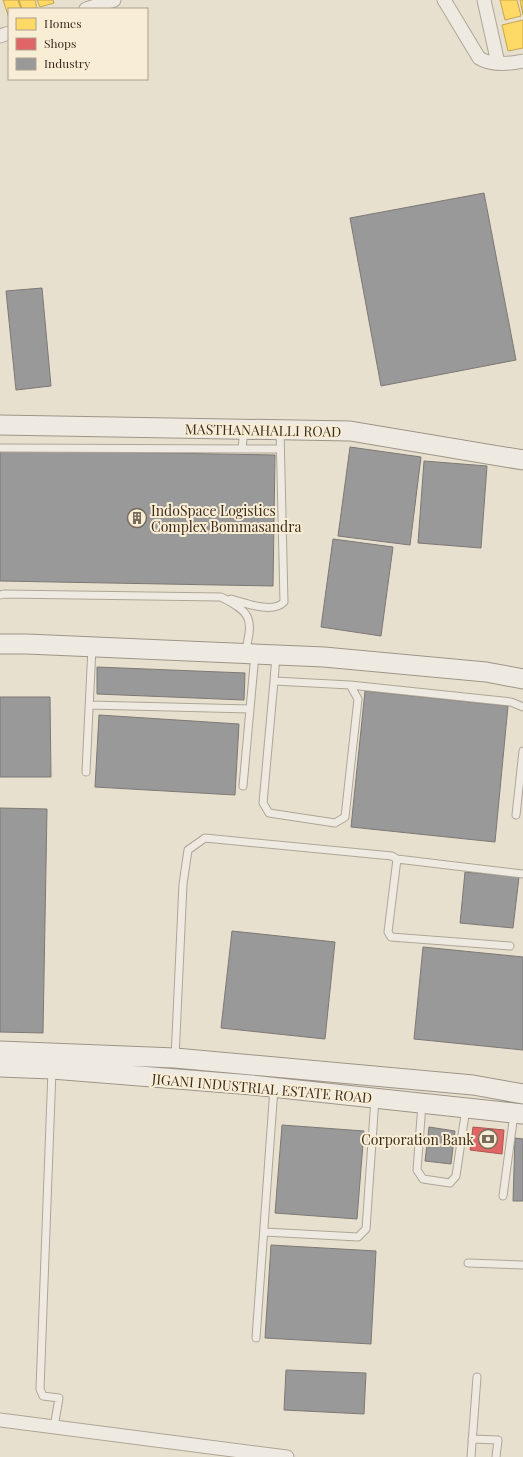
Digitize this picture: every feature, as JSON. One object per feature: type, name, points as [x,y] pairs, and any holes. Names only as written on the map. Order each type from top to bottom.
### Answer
[{"type":"main road","name":"MASTHANAHALLI ROAD","points":[[0,426],[350,431],[523,460]]},
{"type":"main road","points":[[0,644],[324,657],[486,672],[523,678]]},
{"type":"main road","name":"JIGANI INDUSTRIAL ESTATE ROAD","points":[[0,1051],[175,1058],[465,1084],[523,1094]]},
{"type":"main road","name":"JIGANI INDUSTRIAL ESTATE ROAD","points":[[0,1067],[52,1069],[274,1087],[518,1114]]},
{"type":"street","points":[[89,8],[114,0]]},
{"type":"street","points":[[444,0],[479,58],[484,62],[508,64],[523,61]]},
{"type":"street","points":[[484,0],[498,63]]},
{"type":"street","points":[[0,1420],[287,1457]]},
{"type":"lane","points":[[242,449],[244,429]]},
{"type":"lane","points":[[1,594],[221,597],[268,608],[276,608],[284,602],[280,430]]},
{"type":"lane","points":[[0,448],[280,449]]},
{"type":"lane","points":[[221,597],[238,607],[250,623],[250,709],[243,786]]},
{"type":"lane","points":[[86,772],[92,647]]},
{"type":"lane","points":[[276,655],[263,803],[269,813],[335,823],[345,817],[358,699],[350,685]]},
{"type":"lane","points":[[274,681],[350,685],[511,702],[523,707]]},
{"type":"lane","points":[[89,705],[250,709]]},
{"type":"lane","points":[[516,815],[523,751]]},
{"type":"lane","points":[[175,1058],[184,884],[188,850],[205,838],[392,856],[397,859],[523,874]]},
{"type":"lane","points":[[397,859],[388,932],[391,937],[510,946]]},
{"type":"lane","points":[[52,1069],[40,1389],[43,1396],[58,1398],[54,1427]]},
{"type":"lane","points":[[256,1338],[274,1087]]},
{"type":"lane","points":[[264,1232],[358,1237],[366,1229],[375,1098]]},
{"type":"lane","points":[[422,1103],[417,1170],[422,1179],[450,1183],[456,1176],[466,1108]]},
{"type":"lane","points":[[503,1196],[518,1114]]},
{"type":"lane","points":[[468,1263],[523,1265]]},
{"type":"lane","points":[[471,1457],[477,1377]]},
{"type":"lane","points":[[472,1439],[498,1440],[496,1457]]},
{"type":"building: Homes","points":[[3,0],[18,0],[21,8],[8,8],[8,15]]},
{"type":"building: Homes","points":[[19,0],[35,0],[37,8],[22,8]]},
{"type":"building: Homes","points":[[37,0],[53,0],[54,3],[40,7]]},
{"type":"building: Homes","points":[[500,0],[517,0],[521,16],[505,20]]},
{"type":"building: Homes","points":[[520,0],[523,0],[523,15]]},
{"type":"building: Homes","points":[[523,20],[523,48],[508,51],[502,25]]},
{"type":"building: Shops","points":[[473,1127],[504,1130],[502,1154],[470,1150]]},
{"type":"building: Industry","points":[[484,193],[516,360],[381,386],[350,218]]},
{"type":"building: Industry","points":[[42,288],[51,386],[16,390],[6,291]]},
{"type":"building: Industry","points":[[350,447],[421,457],[410,545],[338,536]]},
{"type":"building: Industry","name":"IndoSpace Logistics Complex Bommasandra","points":[[0,450],[275,455],[273,586],[0,581]]},
{"type":"building: Industry","points":[[424,461],[487,466],[481,548],[418,543]]},
{"type":"building: Industry","points":[[333,539],[393,547],[381,636],[321,627]]},
{"type":"building: Industry","points":[[97,667],[245,673],[244,700],[97,694]]},
{"type":"building: Industry","points":[[365,691],[508,706],[495,842],[351,827]]},
{"type":"building: Industry","points":[[0,697],[50,697],[51,777],[0,777]]},
{"type":"building: Industry","points":[[99,715],[239,724],[235,795],[95,787]]},
{"type":"building: Industry","points":[[0,808],[47,809],[43,1033],[0,1032]]},
{"type":"building: Industry","points":[[465,872],[519,877],[513,928],[460,923]]},
{"type":"building: Industry","points":[[232,931],[335,942],[325,1039],[221,1028]]},
{"type":"building: Industry","points":[[423,947],[523,957],[523,1050],[414,1039]]},
{"type":"building: Industry","points":[[282,1125],[364,1131],[357,1219],[275,1213]]},
{"type":"building: Industry","points":[[429,1127],[455,1131],[451,1164],[425,1161]]},
{"type":"building: Industry","points":[[515,1138],[523,1139],[523,1201],[513,1201]]},
{"type":"building: Industry","points":[[271,1245],[376,1251],[371,1344],[265,1338]]},
{"type":"building: Industry","points":[[286,1370],[366,1373],[364,1414],[284,1410]]},
{"type":"place","name":"IndoSpace Logistics Complex Bommasandra","points":[[137,518]]},
{"type":"place","name":"Corporation Bank","points":[[488,1139]]}]
